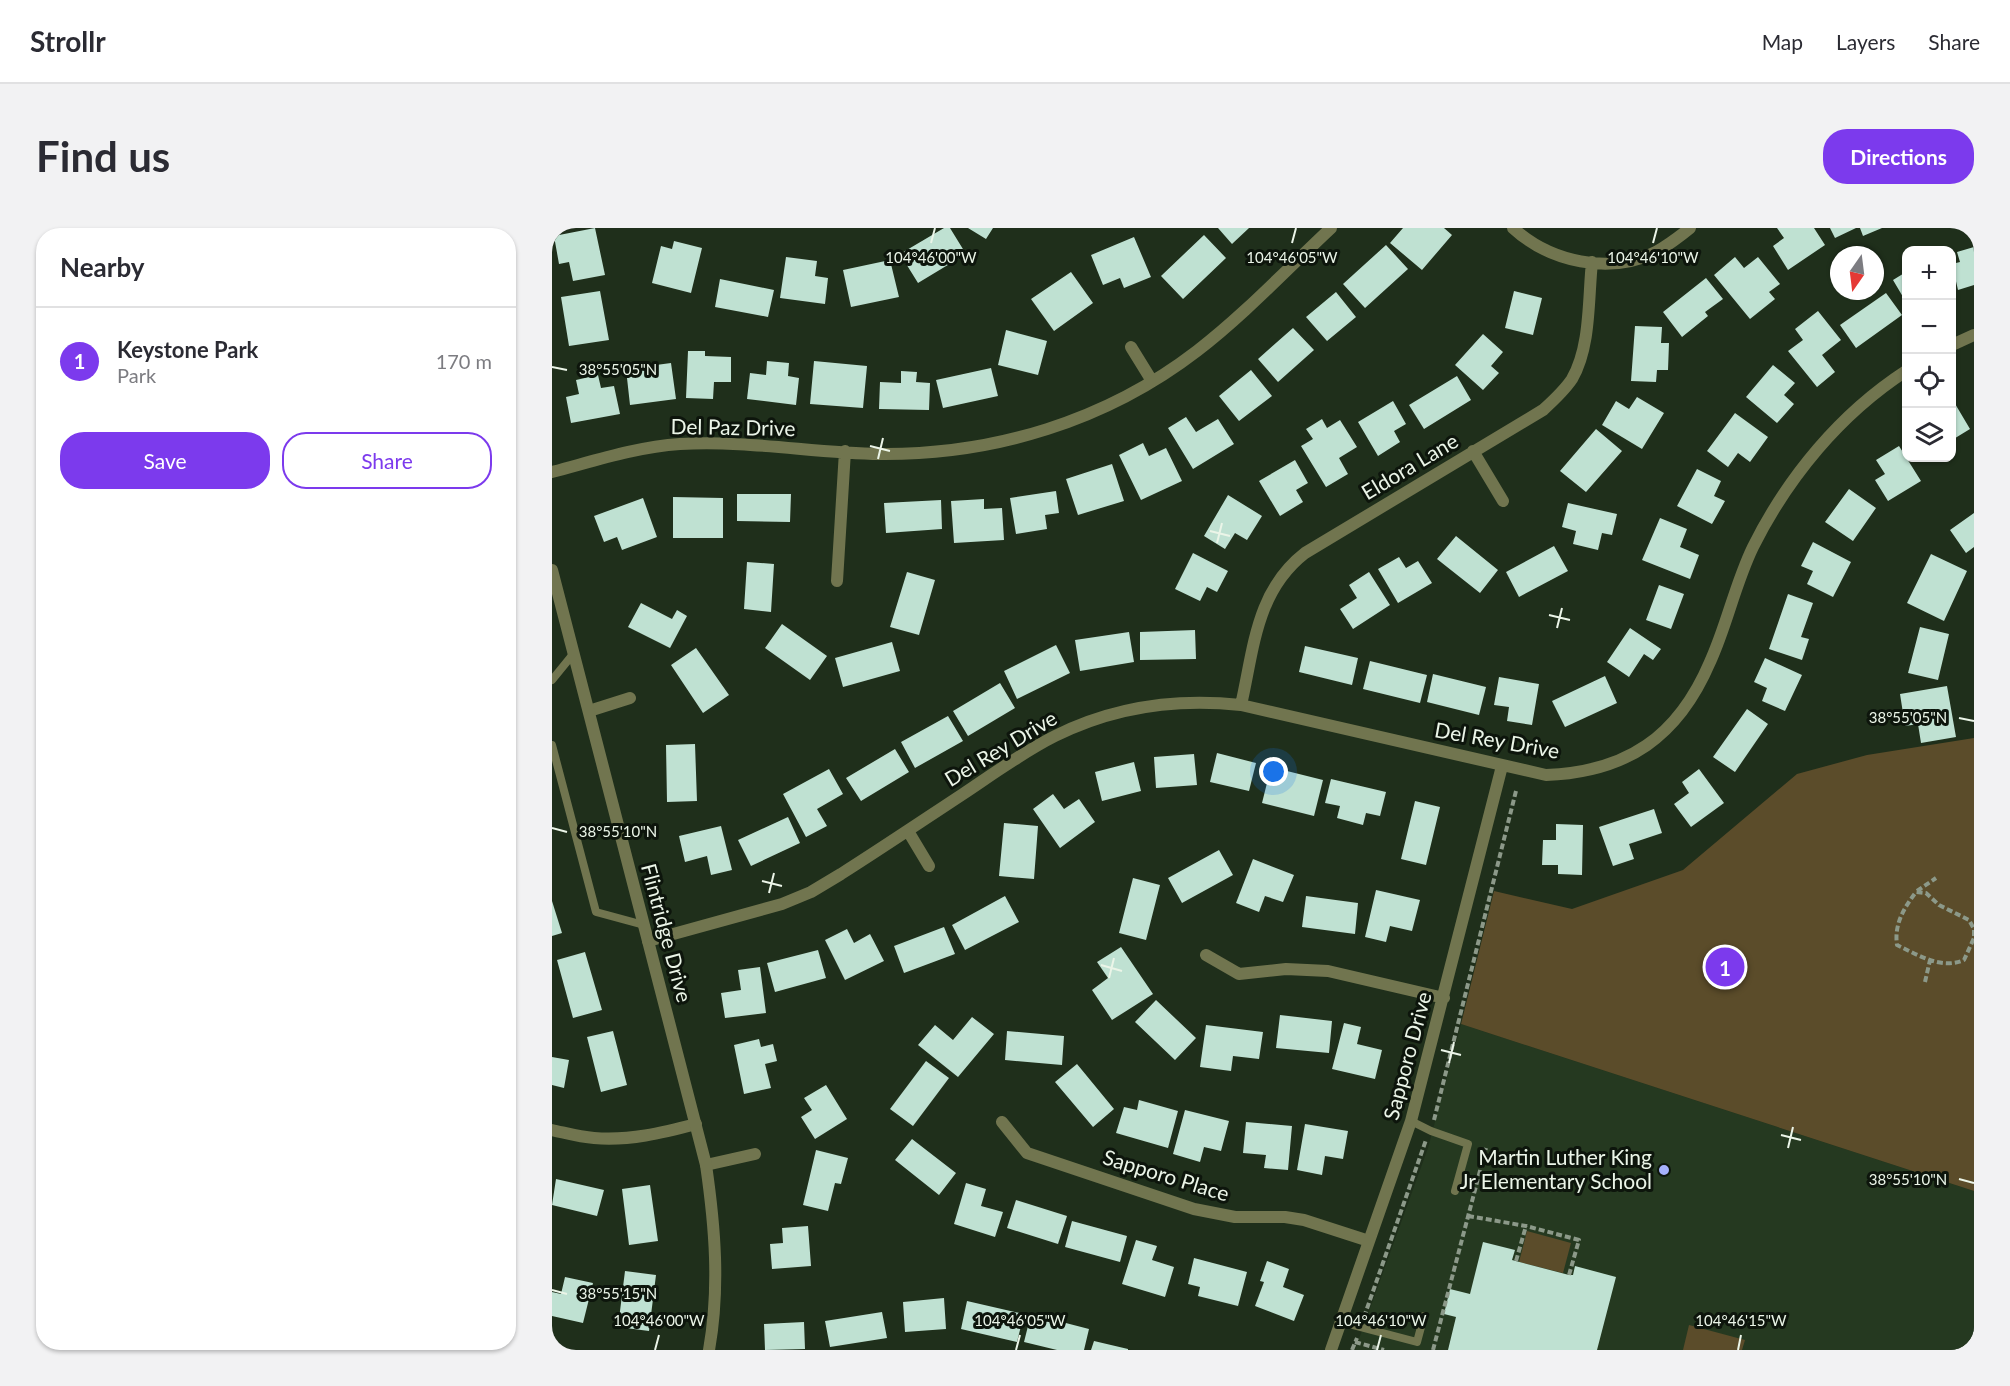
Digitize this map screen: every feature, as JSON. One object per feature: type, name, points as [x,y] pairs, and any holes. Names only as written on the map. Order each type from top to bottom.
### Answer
[{"type":"street","name":"Del Paz Drive","points":[[552,472],[627,452],[681,444],[878,454],[948,451],[1022,437],[1091,414],[1152,381],[1196,352],[1331,228]]},
{"type":"street","points":[[1513,228],[1527,241],[1548,253],[1568,259],[1612,263],[1655,252],[1690,228]]},
{"type":"street","name":"Eldora Lane","points":[[1241,705],[1260,618],[1268,597],[1289,566],[1305,553],[1543,410],[1562,393],[1573,377],[1580,359],[1585,335],[1592,262]]},
{"type":"street","points":[[1956,343],[1974,335]]},
{"type":"street","points":[[1131,348],[1152,381]]},
{"type":"street","name":"Del Rey Drive","points":[[648,941],[755,913],[811,892],[1055,735],[1082,724],[1141,707],[1175,702],[1205,701],[1241,705],[1502,766],[1546,774],[1572,774],[1600,768],[1625,758],[1651,742],[1672,725],[1687,707],[1703,678],[1753,548],[1787,488],[1836,429],[1902,374]]},
{"type":"street","points":[[837,581],[845,451]]},
{"type":"street","points":[[1473,451],[1503,501]]},
{"type":"street","name":"Flintridge Drive","points":[[552,570],[706,1165],[712,1203],[716,1281],[709,1350]]},
{"type":"street","points":[[589,711],[630,698]]},
{"type":"street","name":"Sapporo Drive","points":[[1331,1350],[1411,1121],[1502,766]]},
{"type":"street","points":[[908,831],[929,866]]},
{"type":"street","points":[[1206,956],[1239,974],[1286,969],[1328,971],[1444,998]]},
{"type":"street","name":"Sapporo Place","points":[[1002,1122],[1027,1152],[1194,1209],[1235,1217],[1285,1217],[1304,1220],[1369,1241]]},
{"type":"street","points":[[552,1130],[591,1138],[623,1139],[652,1135],[696,1124]]},
{"type":"street","points":[[706,1165],[755,1154]]},
{"type":"lane","points":[[552,681],[574,653]]},
{"type":"lane","points":[[552,745],[596,912],[644,925]]},
{"type":"lane","points":[[1411,1121],[1468,1144],[1455,1191]]},
{"type":"lane","points":[[1341,1322],[1417,1342],[1424,1316]]},
{"type":"path","points":[[1353,1350],[1423,1145],[1431,1131],[1516,791]]},
{"type":"path","points":[[1916,892],[1926,893],[1939,905],[1969,920],[1974,929],[1974,937],[1964,960],[1954,964],[1944,964],[1898,945],[1896,934],[1899,920],[1908,902],[1916,892],[1936,878]]},
{"type":"path","points":[[1925,982],[1930,960]]},
{"type":"path","points":[[1433,1350],[1486,1148]]},
{"type":"path","points":[[1468,1216],[1526,1226],[1579,1240],[1569,1275]]},
{"type":"path","points":[[1516,1261],[1526,1226]]},
{"type":"path","points":[[1355,1342],[1384,1350]]},
{"type":"shaded area","points":[[1974,738],[1974,1191],[1461,1024],[1494,891],[1572,909],[1683,870],[1797,774],[1867,755]]},
{"type":"shaded area","name":"Martin Luther King Jr Elementary School","points":[[1461,1024],[1974,1191],[1974,1350],[1355,1350],[1428,1148]]},
{"type":"shaded area","points":[[1527,1231],[1571,1243],[1563,1273],[1519,1262]]},
{"type":"shaded area","points":[[1689,1325],[1745,1340],[1742,1350],[1683,1350]]},
{"type":"building","points":[[595,228],[605,275],[573,281],[569,262],[559,264],[554,236]]},
{"type":"building","points":[[944,228],[950,228],[966,254],[918,283],[900,254]]},
{"type":"building","points":[[968,228],[993,228],[986,239]]},
{"type":"building","points":[[1218,228],[1249,228],[1232,244]]},
{"type":"building","points":[[1403,228],[1444,228],[1452,235],[1422,270],[1390,243]]},
{"type":"building","points":[[1777,228],[1814,228],[1825,245],[1788,270],[1773,246],[1784,238]]},
{"type":"building","points":[[1830,228],[1856,228],[1835,238]]},
{"type":"building","points":[[1860,228],[1882,228],[1863,236]]},
{"type":"building","points":[[1204,235],[1226,258],[1183,299],[1161,276]]},
{"type":"building","points":[[1134,237],[1151,277],[1124,288],[1120,278],[1103,285],[1091,255]]},
{"type":"building","points":[[674,241],[702,248],[691,293],[652,283],[661,246],[672,249]]},
{"type":"building","points":[[1386,245],[1408,269],[1365,308],[1343,284]]},
{"type":"building","points":[[1974,247],[1974,285],[1958,290],[1956,263],[1960,262],[1957,252]]},
{"type":"building","points":[[786,257],[817,261],[815,276],[828,278],[825,304],[780,298]]},
{"type":"building","points":[[1735,257],[1744,268],[1758,257],[1780,284],[1769,292],[1775,299],[1750,319],[1714,275]]},
{"type":"building","points":[[890,260],[899,297],[851,307],[843,270]]},
{"type":"building","points":[[1071,272],[1093,303],[1054,331],[1031,299]]},
{"type":"building","points":[[1902,274],[1902,295],[1893,280]]},
{"type":"building","points":[[1706,278],[1723,299],[1705,312],[1708,316],[1682,337],[1663,312]]},
{"type":"building","points":[[720,279],[774,290],[768,317],[715,307]]},
{"type":"building","points":[[600,291],[609,340],[569,346],[561,297]]},
{"type":"building","points":[[1514,291],[1542,298],[1533,335],[1505,328]]},
{"type":"building","points":[[1336,292],[1356,317],[1327,341],[1306,317]]},
{"type":"building","points":[[1886,293],[1902,315],[1856,348],[1840,325],[1876,300],[1884,300]]},
{"type":"building","points":[[1818,311],[1841,340],[1822,355],[1835,372],[1817,387],[1788,351],[1803,340],[1795,329]]},
{"type":"building","points":[[1635,326],[1662,327],[1661,343],[1669,343],[1668,370],[1657,370],[1656,382],[1631,381]]},
{"type":"building","points":[[1293,328],[1314,350],[1278,382],[1258,359]]},
{"type":"building","points":[[1006,330],[1047,341],[1038,375],[998,365]]},
{"type":"building","points":[[1483,334],[1503,352],[1491,366],[1499,373],[1483,390],[1455,365]]},
{"type":"building","points":[[688,351],[705,351],[705,356],[731,357],[731,382],[714,382],[713,399],[686,398]]},
{"type":"building","points":[[767,361],[789,363],[788,376],[799,378],[796,405],[747,399],[750,373],[766,375]]},
{"type":"building","points":[[814,361],[867,366],[863,408],[810,404]]},
{"type":"building","points":[[671,363],[676,399],[630,405],[626,369]]},
{"type":"building","points":[[1773,365],[1795,383],[1784,395],[1794,404],[1777,423],[1746,397]]},
{"type":"building","points":[[991,368],[998,396],[943,408],[936,380]]},
{"type":"building","points":[[1251,370],[1272,396],[1239,421],[1219,396]]},
{"type":"building","points":[[901,371],[917,372],[916,382],[930,383],[929,410],[879,409],[880,382],[901,383]]},
{"type":"building","points":[[598,375],[601,388],[614,386],[620,414],[571,423],[566,397],[579,394],[576,380]]},
{"type":"building","points":[[1457,376],[1471,400],[1424,429],[1409,405]]},
{"type":"building","points":[[1637,397],[1664,413],[1642,449],[1602,425],[1616,401],[1629,409]]},
{"type":"building","points":[[1393,401],[1406,424],[1394,431],[1400,442],[1378,456],[1358,422]]},
{"type":"building","points":[[1956,405],[1970,429],[1956,438]]},
{"type":"building","points":[[1735,413],[1768,437],[1750,462],[1738,453],[1728,467],[1707,451]]},
{"type":"building","points":[[1186,417],[1196,432],[1218,419],[1234,444],[1193,469],[1168,428]]},
{"type":"building","points":[[1322,419],[1327,428],[1340,420],[1357,447],[1339,458],[1348,474],[1326,487],[1301,446],[1313,439],[1306,429]]},
{"type":"building","points":[[1596,429],[1622,451],[1586,492],[1560,471]]},
{"type":"building","points":[[1143,443],[1149,456],[1166,448],[1182,481],[1141,500],[1119,455]]},
{"type":"building","points":[[1899,446],[1902,451],[1902,462],[1909,462],[1921,481],[1888,501],[1875,480],[1885,474],[1876,460]]},
{"type":"building","points":[[1295,460],[1308,483],[1296,490],[1303,502],[1280,516],[1259,481]]},
{"type":"building","points":[[1112,464],[1124,501],[1078,515],[1066,479]]},
{"type":"building","points":[[1697,469],[1721,481],[1714,496],[1725,501],[1712,524],[1677,506]]},
{"type":"building","points":[[1849,489],[1876,508],[1853,541],[1825,522]]},
{"type":"building","points":[[1056,491],[1059,513],[1045,515],[1047,529],[1016,534],[1010,498]]},
{"type":"building","points":[[737,494],[791,494],[790,522],[737,521]]},
{"type":"building","points":[[1228,495],[1262,516],[1247,540],[1235,533],[1225,549],[1204,536]]},
{"type":"building","points":[[673,497],[723,498],[723,538],[673,538]]},
{"type":"building","points":[[643,498],[657,537],[622,550],[617,537],[604,542],[594,516]]},
{"type":"building","points":[[984,499],[984,509],[1002,508],[1004,540],[954,543],[951,501]]},
{"type":"building","points":[[941,500],[942,529],[886,533],[884,503]]},
{"type":"building","points":[[1568,503],[1617,514],[1612,535],[1602,533],[1598,550],[1573,544],[1576,531],[1562,527]]},
{"type":"building","points":[[1974,513],[1974,547],[1966,553],[1950,530]]},
{"type":"building","points":[[1660,518],[1687,529],[1680,547],[1699,555],[1690,579],[1642,560]]},
{"type":"building","points":[[1456,536],[1498,570],[1480,593],[1437,559]]},
{"type":"building","points":[[1813,542],[1851,562],[1833,597],[1807,584],[1813,571],[1801,566]]},
{"type":"building","points":[[1554,546],[1568,571],[1519,597],[1506,572]]},
{"type":"building","points":[[1193,553],[1228,571],[1217,592],[1207,587],[1200,601],[1175,589]]},
{"type":"building","points":[[1931,554],[1967,571],[1944,621],[1907,603]]},
{"type":"building","points":[[1399,557],[1406,568],[1418,561],[1432,583],[1398,603],[1378,569]]},
{"type":"building","points":[[747,562],[774,564],[771,612],[744,609]]},
{"type":"building","points":[[907,572],[935,580],[919,635],[890,627]]},
{"type":"building","points":[[1369,572],[1390,605],[1353,629],[1340,609],[1357,598],[1349,585]]},
{"type":"building","points":[[1659,585],[1684,594],[1671,629],[1646,620]]},
{"type":"building","points":[[1788,594],[1813,603],[1801,637],[1809,639],[1802,660],[1769,649]]},
{"type":"building","points":[[641,603],[672,619],[677,610],[687,616],[670,648],[628,627]]},
{"type":"building","points":[[782,624],[827,656],[810,680],[765,648]]},
{"type":"building","points":[[1920,627],[1949,634],[1938,680],[1908,673]]},
{"type":"building","points":[[1630,628],[1661,649],[1653,660],[1644,654],[1629,677],[1607,662]]},
{"type":"building","points":[[1195,630],[1196,659],[1140,660],[1140,632]]},
{"type":"building","points":[[1129,632],[1134,662],[1080,671],[1075,640]]},
{"type":"building","points":[[892,642],[900,671],[843,687],[835,658]]},
{"type":"building","points":[[1056,645],[1070,673],[1017,699],[1004,671]]},
{"type":"building","points":[[1305,646],[1358,658],[1352,685],[1299,672]]},
{"type":"building","points":[[696,648],[729,695],[703,713],[671,665]]},
{"type":"building","points":[[1765,658],[1802,675],[1785,711],[1762,701],[1767,688],[1754,682]]},
{"type":"building","points":[[1370,661],[1427,675],[1420,703],[1363,689]]},
{"type":"building","points":[[1433,674],[1486,687],[1479,715],[1427,702]]},
{"type":"building","points":[[1605,676],[1617,703],[1565,727],[1552,701]]},
{"type":"building","points":[[1499,677],[1539,684],[1532,725],[1507,721],[1509,707],[1494,705]]},
{"type":"building","points":[[1000,683],[1015,708],[968,736],[953,711]]},
{"type":"building","points":[[1947,686],[1956,737],[1921,743],[1918,724],[1905,726],[1900,694]]},
{"type":"building","points":[[1747,709],[1768,724],[1735,772],[1713,757]]},
{"type":"building","points":[[948,716],[963,741],[915,768],[901,742]]},
{"type":"building","points":[[695,744],[697,801],[667,802],[666,745]]},
{"type":"building","points":[[895,749],[909,772],[861,801],[846,778]]},
{"type":"building","points":[[1217,753],[1256,763],[1249,791],[1210,782]]},
{"type":"building","points":[[1194,754],[1197,785],[1156,788],[1154,757]]},
{"type":"building","points":[[1134,762],[1141,791],[1102,801],[1095,772]]},
{"type":"building","points":[[1271,767],[1323,780],[1314,816],[1262,803]]},
{"type":"building","points":[[829,769],[843,794],[817,809],[827,826],[806,837],[783,794]]},
{"type":"building","points":[[1699,769],[1724,803],[1691,827],[1674,804],[1689,793],[1682,782]]},
{"type":"building","points":[[1331,779],[1386,792],[1380,816],[1366,813],[1363,825],[1337,818],[1340,806],[1325,803]]},
{"type":"building","points":[[1053,794],[1064,809],[1079,799],[1095,822],[1060,848],[1033,809]]},
{"type":"building","points":[[1415,801],[1440,807],[1426,865],[1401,859]]},
{"type":"building","points":[[1654,809],[1662,833],[1629,844],[1634,859],[1613,866],[1599,827]]},
{"type":"building","points":[[788,817],[800,843],[751,866],[738,840]]},
{"type":"building","points":[[1004,823],[1038,826],[1034,879],[999,876]]},
{"type":"building","points":[[1556,824],[1583,825],[1582,875],[1558,874],[1558,865],[1542,865],[1543,840],[1556,840]]},
{"type":"building","points":[[721,826],[732,870],[711,875],[707,856],[685,862],[679,836]]},
{"type":"building","points":[[1219,850],[1233,875],[1182,903],[1168,878]]},
{"type":"building","points":[[1253,859],[1294,875],[1283,902],[1265,896],[1259,912],[1236,903]]},
{"type":"building","points":[[1133,878],[1160,885],[1146,940],[1119,933]]},
{"type":"building","points":[[1376,890],[1420,900],[1412,931],[1390,926],[1386,942],[1365,937]]},
{"type":"building","points":[[1005,896],[1019,922],[965,950],[952,925]]},
{"type":"building","points":[[1306,896],[1358,903],[1355,934],[1302,927]]},
{"type":"building","points":[[552,901],[562,933],[552,936]]},
{"type":"building","points":[[944,927],[955,954],[904,973],[894,946]]},
{"type":"building","points":[[847,929],[854,943],[870,934],[884,961],[845,980],[825,940]]},
{"type":"building","points":[[1121,947],[1153,994],[1112,1020],[1092,990],[1108,978],[1097,962]]},
{"type":"building","points":[[818,950],[826,978],[775,992],[767,963]]},
{"type":"building","points":[[585,952],[602,1010],[573,1018],[557,960]]},
{"type":"building","points":[[760,967],[766,1013],[725,1018],[721,993],[741,990],[738,970]]},
{"type":"building","points":[[1156,1000],[1196,1038],[1175,1060],[1135,1022]]},
{"type":"building","points":[[1280,1015],[1332,1021],[1329,1053],[1276,1048]]},
{"type":"building","points":[[972,1017],[994,1034],[958,1077],[918,1045],[935,1025],[953,1040]]},
{"type":"building","points":[[1344,1023],[1361,1027],[1357,1044],[1382,1050],[1375,1079],[1332,1069]]},
{"type":"building","points":[[1206,1025],[1263,1032],[1259,1059],[1233,1056],[1231,1071],[1200,1067]]},
{"type":"building","points":[[613,1031],[627,1085],[601,1092],[587,1037]]},
{"type":"building","points":[[1007,1031],[1064,1036],[1062,1065],[1005,1060]]},
{"type":"building","points":[[759,1039],[761,1047],[773,1044],[777,1061],[765,1064],[771,1088],[744,1094],[734,1045]]},
{"type":"building","points":[[552,1057],[569,1060],[564,1088],[552,1085]]},
{"type":"building","points":[[926,1061],[949,1078],[913,1126],[890,1109]]},
{"type":"building","points":[[1077,1064],[1114,1109],[1093,1127],[1055,1082]]},
{"type":"building","points":[[826,1085],[847,1119],[815,1139],[801,1117],[812,1110],[804,1098]]},
{"type":"building","points":[[1139,1100],[1178,1111],[1168,1148],[1116,1133],[1124,1107],[1137,1110]]},
{"type":"building","points":[[1185,1110],[1229,1121],[1221,1151],[1204,1147],[1200,1162],[1173,1154]]},
{"type":"building","points":[[1246,1122],[1292,1126],[1288,1170],[1264,1168],[1266,1155],[1243,1153]]},
{"type":"building","points":[[1305,1124],[1348,1131],[1343,1159],[1325,1156],[1322,1175],[1297,1170]]},
{"type":"building","points":[[912,1139],[956,1173],[939,1195],[895,1160]]},
{"type":"building","points":[[816,1150],[848,1158],[841,1184],[835,1183],[828,1211],[803,1205]]},
{"type":"building","points":[[556,1179],[604,1190],[597,1216],[552,1205]]},
{"type":"building","points":[[966,1183],[986,1189],[981,1206],[1003,1212],[995,1237],[954,1224]]},
{"type":"building","points":[[650,1185],[658,1241],[629,1245],[622,1189]]},
{"type":"building","points":[[1016,1200],[1067,1216],[1058,1244],[1007,1228]]},
{"type":"building","points":[[1072,1221],[1127,1236],[1120,1262],[1065,1247]]},
{"type":"building","points":[[808,1226],[811,1266],[772,1269],[770,1244],[783,1243],[782,1228]]},
{"type":"building","points":[[1136,1240],[1157,1246],[1152,1260],[1174,1267],[1165,1297],[1122,1284]]},
{"type":"building","points":[[1483,1242],[1515,1250],[1512,1260],[1569,1275],[1573,1275],[1575,1266],[1616,1277],[1597,1350],[1448,1350],[1456,1317],[1444,1314],[1450,1289],[1470,1294]]},
{"type":"building","points":[[1194,1258],[1247,1272],[1238,1306],[1198,1296],[1200,1287],[1188,1284]]},
{"type":"building","points":[[1267,1261],[1289,1269],[1283,1287],[1304,1295],[1294,1321],[1255,1306],[1264,1282],[1260,1281]]},
{"type":"building","points":[[625,1271],[656,1275],[649,1331],[618,1327]]},
{"type":"building","points":[[565,1277],[593,1283],[583,1323],[552,1316],[552,1292],[561,1294]]},
{"type":"building","points":[[944,1298],[946,1329],[905,1332],[903,1302]]},
{"type":"building","points":[[967,1301],[1024,1314],[1017,1342],[961,1329]]},
{"type":"building","points":[[882,1312],[887,1338],[830,1347],[825,1321]]},
{"type":"building","points":[[1031,1314],[1089,1329],[1084,1350],[1057,1350],[1024,1342]]},
{"type":"building","points":[[804,1322],[805,1349],[765,1350],[764,1324]]},
{"type":"building","points":[[1094,1341],[1128,1349],[1128,1350],[1091,1350]]},
{"type":"place","name":"Keystone Park","points":[[1725,967]]},
{"type":"place","name":"Martin Luther King Jr Elementary School","points":[[1664,1170]]}]
